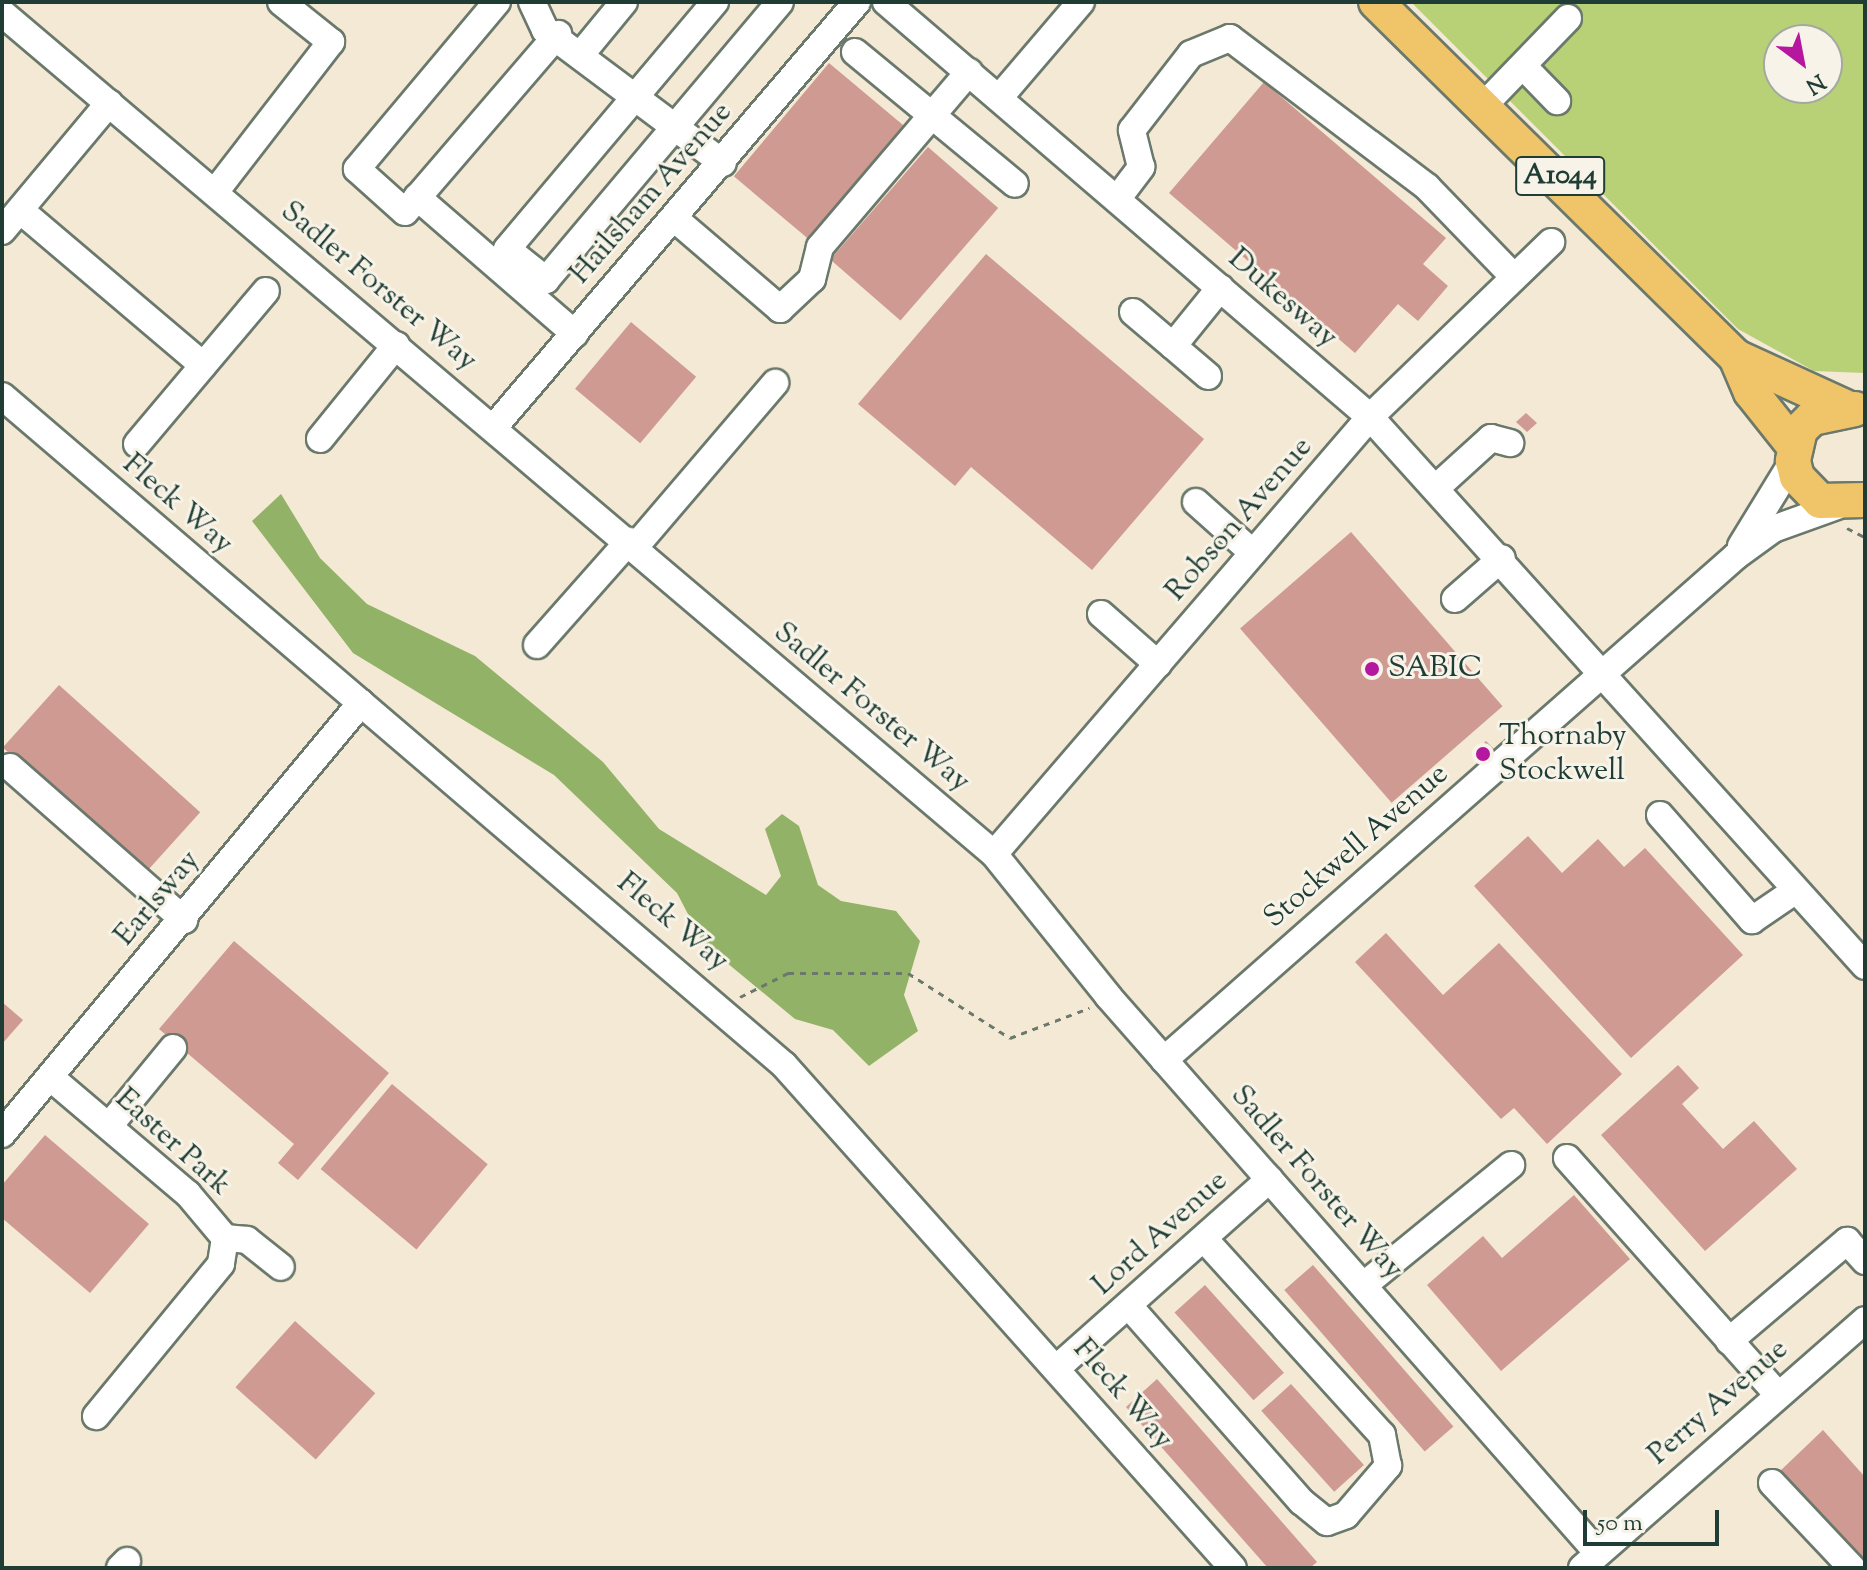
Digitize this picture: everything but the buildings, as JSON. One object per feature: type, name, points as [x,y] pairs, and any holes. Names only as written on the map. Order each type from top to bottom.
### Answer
[{"type":"main road","name":"A1044","points":[[1376,2],[1486,103],[1736,357],[1751,392],[1793,454],[1807,491],[1854,507]]},
{"type":"main road","name":"A1044","points":[[1736,357],[1857,409]]},
{"type":"main road","name":"A1044","points":[[1793,454],[1812,418],[1857,409]]},
{"type":"street","points":[[215,192],[331,42],[281,2]]},
{"type":"street","points":[[497,2],[357,169],[405,212],[558,34]]},
{"type":"street","points":[[532,2],[539,23],[638,94],[723,163]]},
{"type":"street","points":[[582,53],[624,2]]},
{"type":"street","points":[[715,2],[507,249],[546,280],[780,2]]},
{"type":"street","name":"Hailsham Avenue","points":[[494,427],[723,163],[857,2]]},
{"type":"street","name":"Dukesway","points":[[886,2],[1370,417],[1502,558],[1865,966]]},
{"type":"street","points":[[999,98],[1081,2]]},
{"type":"street","name":"Sadler Forster Way","points":[[2,13],[994,854],[1108,996],[1364,1285],[1590,1560]]},
{"type":"street","points":[[1486,103],[1568,18]]},
{"type":"street","points":[[1118,198],[1141,167],[1132,130],[1191,54],[1230,38],[1427,187],[1514,277]]},
{"type":"street","points":[[855,52],[1015,184]]},
{"type":"street","points":[[1523,66],[1557,101]]},
{"type":"street","points":[[674,218],[780,309],[812,279],[820,247],[969,72]]},
{"type":"street","points":[[2,231],[109,103]]},
{"type":"street","points":[[417,197],[575,334]]},
{"type":"street","points":[[20,210],[203,365]]},
{"type":"street","name":"Robson Avenue","points":[[994,854],[1370,417],[1551,242]]},
{"type":"street","points":[[1173,346],[1220,288]]},
{"type":"street","points":[[137,444],[266,291]]},
{"type":"street","points":[[1133,312],[1208,376]]},
{"type":"street","points":[[320,439],[396,345]]},
{"type":"street","points":[[537,645],[632,544],[775,383]]},
{"type":"street","name":"Fleck Way","points":[[2,396],[721,1006],[826,1108],[1233,1568]]},
{"type":"street","points":[[1437,487],[1491,438],[1510,443]]},
{"type":"street","name":"Stockwell Avenue","points":[[1736,556],[1793,454]]},
{"type":"street","points":[[1196,502],[1253,553]]},
{"type":"street","name":"Stockwell Avenue","points":[[1164,1060],[1606,675],[1736,556],[1773,529],[1854,507]]},
{"type":"street","points":[[1455,599],[1502,558]]},
{"type":"street","points":[[1101,614],[1158,664]]},
{"type":"street","name":"Earlsway","points":[[2,1134],[184,920],[361,703]]},
{"type":"street","points":[[10,767],[184,920]]},
{"type":"street","points":[[1660,815],[1752,920],[1796,890]]},
{"type":"street","points":[[109,1126],[173,1048]]},
{"type":"street","name":"Easter Park","points":[[50,1077],[188,1194],[225,1238],[221,1264],[96,1416]]},
{"type":"street","points":[[1567,1158],[1777,1394]]},
{"type":"street","points":[[1364,1285],[1511,1165]]},
{"type":"street","name":"Lord Avenue","points":[[1058,1367],[1206,1241],[1270,1179]]},
{"type":"street","points":[[225,1238],[247,1240],[281,1267]]},
{"type":"street","points":[[1129,1306],[1302,1502],[1327,1522],[1346,1515],[1388,1466],[1382,1435],[1206,1241]]},
{"type":"street","points":[[1729,1341],[1847,1241],[1865,1261]]},
{"type":"street","name":"Perry Avenue","points":[[1590,1560],[1865,1320]]},
{"type":"street","points":[[1772,1483],[1852,1568]]},
{"type":"path","points":[[721,1006],[788,973],[908,973],[1010,1038],[1108,996]]},
{"type":"green space","points":[[1411,2],[1865,2],[1865,373],[1814,371],[1738,329]]},
{"type":"green space","points":[[281,494],[320,558],[367,604],[475,656],[603,762],[659,829],[766,895],[781,876],[765,829],[782,814],[799,826],[818,885],[841,901],[896,911],[920,941],[904,995],[918,1031],[869,1066],[833,1030],[795,1019],[703,943],[677,893],[554,775],[353,653],[252,521]]},
{"type":"place","name":"SABIC","points":[[1372,669]]},
{"type":"place","name":"Thornaby Stockwell","points":[[1483,754]]}]
